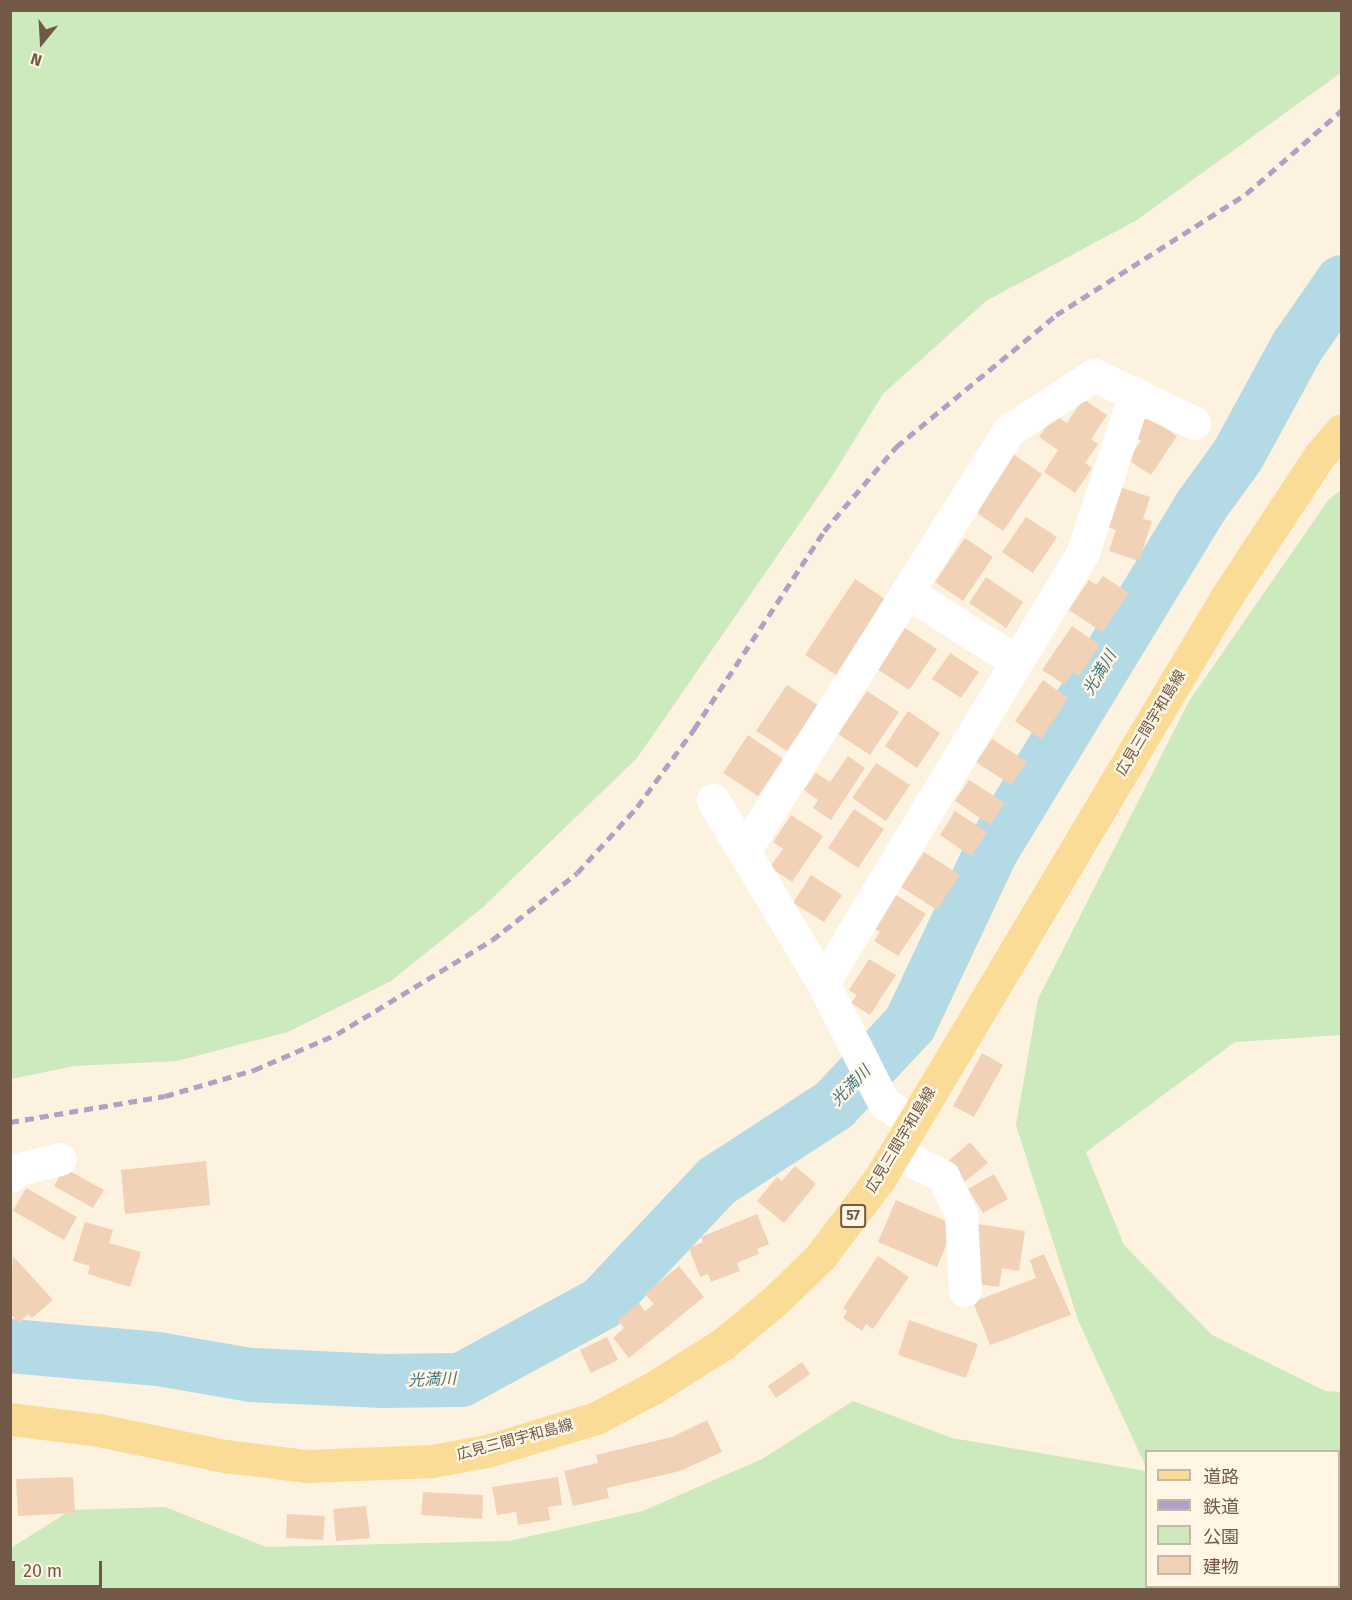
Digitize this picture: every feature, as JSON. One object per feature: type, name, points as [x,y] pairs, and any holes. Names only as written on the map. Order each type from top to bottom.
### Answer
[{"type":"main road","name":"広見三間宇和島線","points":[[10,1419],[98,1430],[225,1456],[307,1466],[432,1461],[487,1451],[596,1418],[653,1388],[723,1344],[762,1312],[820,1257],[853,1216],[894,1152],[1227,596],[1320,455],[1341,430]]},
{"type":"street","points":[[744,851],[1008,431],[1094,375],[1194,423]]},
{"type":"street","points":[[823,983],[1083,552],[1135,393]]},
{"type":"street","points":[[907,592],[1017,662]]},
{"type":"street","points":[[713,800],[823,983],[856,1053],[884,1103],[912,1121]]},
{"type":"street","points":[[894,1152],[943,1176],[961,1214],[965,1290]]},
{"type":"street","points":[[10,1176],[19,1169],[60,1160]]},
{"type":"green space","points":[[11,10],[1341,10],[1342,72],[1137,220],[986,301],[883,394],[829,481],[637,758],[482,908],[391,981],[288,1032],[177,1061],[74,1066],[11,1079]]},
{"type":"green space","points":[[1341,490],[1341,1035],[1235,1042],[1086,1152],[1124,1245],[1212,1335],[1325,1391],[1341,1392],[1341,1589],[11,1590],[11,1548],[71,1510],[165,1507],[266,1547],[509,1541],[643,1511],[762,1459],[853,1401],[952,1438],[1145,1471],[1145,1588],[1340,1588],[1340,1450],[1145,1450],[1145,1465],[1078,1320],[1016,1125],[1038,999],[1189,701],[1329,499]]},
{"type":"building","points":[[1083,399],[1107,415],[1091,439],[1098,444],[1085,463],[1092,468],[1075,493],[1044,472],[1058,450],[1039,437],[1054,415],[1067,423]]},
{"type":"building","points":[[1147,416],[1177,436],[1151,475],[1128,460],[1141,441],[1134,436]]},
{"type":"building","points":[[1013,454],[1042,474],[1003,531],[974,511]]},
{"type":"building","points":[[1117,486],[1150,497],[1143,519],[1152,521],[1139,561],[1109,551],[1116,530],[1105,526]]},
{"type":"building","points":[[1026,517],[1057,537],[1033,573],[1002,552]]},
{"type":"building","points":[[965,538],[993,557],[963,601],[935,582]]},
{"type":"building","points":[[1103,576],[1129,593],[1102,632],[1069,610],[1089,580],[1096,585]]},
{"type":"building","points":[[986,577],[1023,602],[1006,628],[969,603]]},
{"type":"building","points":[[855,579],[888,601],[838,676],[805,655]]},
{"type":"building","points":[[902,626],[937,649],[909,690],[874,667]]},
{"type":"building","points":[[1072,626],[1100,645],[1079,676],[1073,672],[1064,684],[1042,670]]},
{"type":"building","points":[[950,653],[979,672],[961,698],[932,679]]},
{"type":"building","points":[[1043,680],[1068,698],[1041,739],[1015,721]]},
{"type":"building","points":[[787,685],[818,705],[787,751],[756,731]]},
{"type":"building","points":[[867,691],[899,712],[870,755],[838,734]]},
{"type":"building","points":[[908,711],[940,733],[917,768],[885,746]]},
{"type":"building","points":[[748,735],[783,759],[758,796],[723,773]]},
{"type":"building","points":[[992,739],[1027,762],[1011,785],[976,762]]},
{"type":"building","points":[[848,756],[865,768],[831,820],[813,808],[818,800],[804,790],[816,773],[830,782]]},
{"type":"building","points":[[876,763],[910,785],[886,821],[852,798]]},
{"type":"building","points":[[969,780],[1005,803],[990,825],[955,801]]},
{"type":"building","points":[[854,809],[884,829],[858,868],[828,848]]},
{"type":"building","points":[[955,811],[987,832],[971,856],[940,835]]},
{"type":"building","points":[[791,815],[823,836],[792,882],[770,867],[783,849],[773,842]]},
{"type":"building","points":[[924,852],[960,875],[937,910],[901,887]]},
{"type":"building","points":[[811,875],[842,895],[824,922],[793,903]]},
{"type":"building","points":[[896,895],[926,914],[898,956],[874,941],[880,932],[875,929]]},
{"type":"building","points":[[869,959],[896,975],[870,1015],[851,1003],[857,995],[849,990]]},
{"type":"building","points":[[982,1053],[1003,1065],[974,1117],[953,1106]]},
{"type":"building","points":[[970,1142],[988,1163],[962,1184],[945,1164]]},
{"type":"building","points":[[206,1161],[210,1205],[125,1214],[121,1170]]},
{"type":"building","points":[[795,1166],[816,1184],[784,1223],[757,1201],[777,1177],[782,1181]]},
{"type":"building","points":[[64,1168],[104,1190],[93,1208],[54,1186]]},
{"type":"building","points":[[994,1174],[1008,1199],[983,1213],[968,1189]]},
{"type":"building","points":[[26,1188],[77,1217],[64,1240],[13,1211]]},
{"type":"building","points":[[896,1200],[955,1225],[937,1267],[878,1242]]},
{"type":"building","points":[[757,1214],[769,1244],[757,1249],[759,1254],[737,1263],[740,1271],[711,1282],[708,1274],[700,1277],[689,1248],[703,1242],[701,1237]]},
{"type":"building","points":[[85,1222],[113,1230],[109,1243],[141,1252],[130,1287],[88,1274],[90,1266],[73,1261]]},
{"type":"building","points":[[978,1224],[1025,1231],[1019,1271],[1002,1268],[999,1287],[970,1283]]},
{"type":"building","points":[[1044,1254],[1071,1315],[990,1345],[973,1302],[1036,1278],[1030,1260]]},
{"type":"building","points":[[13,1256],[53,1300],[32,1318],[28,1314],[19,1323],[10,1313]]},
{"type":"building","points":[[878,1256],[909,1277],[873,1329],[866,1324],[862,1331],[843,1318],[847,1311],[843,1308]]},
{"type":"building","points":[[679,1266],[704,1297],[629,1358],[613,1338],[624,1328],[618,1320],[639,1303],[645,1311],[654,1304],[645,1294]]},
{"type":"building","points":[[909,1320],[978,1344],[966,1378],[898,1355]]},
{"type":"building","points":[[607,1337],[618,1360],[591,1373],[580,1350]]},
{"type":"building","points":[[802,1362],[810,1374],[776,1398],[768,1386]]},
{"type":"building","points":[[707,1420],[722,1452],[680,1471],[607,1488],[609,1498],[573,1506],[564,1471],[598,1463],[596,1455],[672,1437]]},
{"type":"building","points":[[73,1477],[75,1513],[18,1516],[16,1479]]},
{"type":"building","points":[[558,1477],[562,1505],[548,1507],[550,1520],[518,1525],[516,1512],[497,1515],[492,1487]]},
{"type":"building","points":[[423,1492],[483,1495],[482,1519],[421,1515]]},
{"type":"building","points":[[366,1506],[370,1538],[336,1541],[333,1509]]},
{"type":"building","points":[[287,1514],[325,1516],[323,1540],[286,1538]]},
{"type":"waterway","name":"光満川","points":[[10,1346],[158,1359],[251,1375],[383,1381],[461,1380],[602,1303],[717,1181],[834,1105],[910,1024],[992,850],[1201,506],[1238,455],[1297,347],[1342,282]]},
{"type":"railway","points":[[10,1122],[165,1096],[254,1070],[337,1034],[492,940],[577,873],[637,807],[694,729],[824,531],[896,447],[1056,315],[1246,194],[1342,110]]}]
